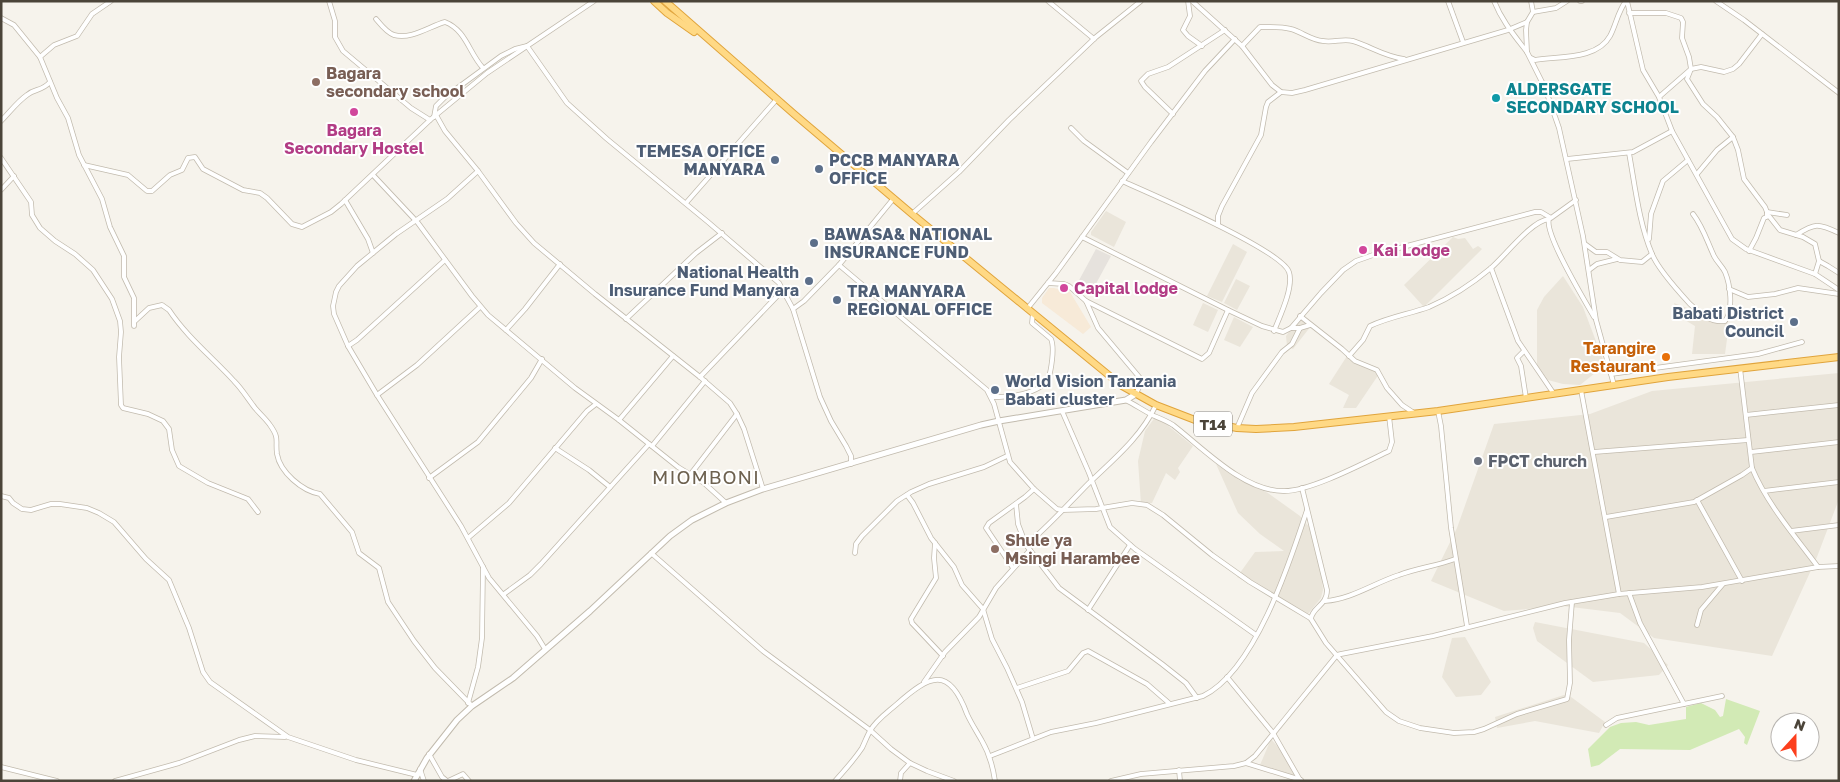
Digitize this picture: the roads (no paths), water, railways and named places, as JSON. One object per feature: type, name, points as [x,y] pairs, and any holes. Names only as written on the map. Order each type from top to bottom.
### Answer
[{"type":"highway","name":"T14","points":[[654,1],[714,45]]},
{"type":"highway","name":"T14","points":[[665,1],[912,214],[1122,386],[1156,405],[1195,420],[1237,428],[1294,427],[1415,414],[1581,389],[1839,357]]},
{"type":"street","points":[[40,57],[54,45],[76,36],[92,14],[110,1]]},
{"type":"street","points":[[329,1],[335,21],[335,37],[343,51],[411,108],[434,117],[478,171],[520,228],[534,243],[730,403],[738,414],[744,428],[763,489]]},
{"type":"street","points":[[84,165],[128,176],[147,191],[152,191],[170,175],[182,170],[188,158],[195,157],[206,171],[243,190],[255,191],[267,198],[292,224],[302,227],[331,212],[434,117],[487,73],[594,1]]},
{"type":"street","points":[[667,12],[677,1]]},
{"type":"street","points":[[1048,1],[1094,39]]},
{"type":"street","points":[[912,214],[959,172],[1009,120],[1094,39],[1141,1]]},
{"type":"street","points":[[1188,1],[1190,16],[1183,30],[1202,46]]},
{"type":"street","points":[[1192,1],[1242,46],[1272,85],[1281,92],[1292,94],[1462,42],[1508,30],[1527,22]]},
{"type":"street","points":[[1448,1],[1462,42]]},
{"type":"street","points":[[1494,1],[1508,30],[1531,58],[1535,60],[1576,55],[1604,45],[1610,37],[1627,1]]},
{"type":"street","points":[[1531,1],[1533,12],[1527,22],[1527,52],[1551,104],[1567,159],[1585,244],[1596,320],[1614,385]]},
{"type":"street","points":[[1533,12],[1556,8],[1567,1]]},
{"type":"street","points":[[1627,1],[1643,70],[1659,97],[1672,131],[1732,239],[1749,250],[1815,274],[1839,292]]},
{"type":"street","points":[[1716,1],[1839,93]]},
{"type":"street","points":[[1629,12],[1666,14],[1681,18],[1683,22],[1682,38],[1691,68],[1687,78],[1703,104],[1725,126],[1732,137],[1738,150],[1744,179],[1767,214],[1780,230],[1808,239],[1815,244],[1819,261],[1815,274]]},
{"type":"street","points":[[2,18],[14,25],[40,57],[68,118],[75,145],[102,199],[110,227],[124,256],[124,277],[134,298],[134,323],[149,308],[162,306],[169,310],[185,332],[235,381],[278,438],[277,456],[286,472],[293,480],[320,494],[343,524],[351,531],[359,553],[379,568],[388,602],[398,617],[435,668],[470,705]]},
{"type":"street","points":[[376,19],[390,33],[402,36],[445,22],[450,24],[458,29],[482,68]]},
{"type":"street","points":[[1242,46],[1260,27],[1279,27],[1291,29],[1320,41],[1351,40],[1386,56],[1406,60]]},
{"type":"street","points":[[1173,114],[1141,81],[1148,74],[1168,67],[1225,30]]},
{"type":"street","points":[[1659,97],[1691,68],[1701,67],[1724,72],[1733,69],[1745,57],[1762,34]]},
{"type":"street","points":[[992,397],[1034,390],[1048,380],[1053,342],[1032,323],[1030,311],[1048,283],[1128,173],[1205,71],[1235,39]]},
{"type":"street","points":[[434,117],[436,106],[440,101],[482,68],[501,56],[527,46]]},
{"type":"street","points":[[527,46],[567,103],[607,139],[774,278],[793,309],[820,397],[851,456],[851,464]]},
{"type":"street","points":[[1,120],[26,95],[35,90],[41,90],[50,82]]},
{"type":"street","points":[[1218,225],[1219,213],[1226,198],[1261,135],[1268,102],[1281,92]]},
{"type":"street","points":[[686,203],[777,99]]},
{"type":"street","points":[[1072,128],[1084,141],[1128,173]]},
{"type":"street","points":[[1567,159],[1629,153],[1672,131]]},
{"type":"street","points":[[1697,174],[1717,150],[1732,137]]},
{"type":"street","points":[[1629,153],[1652,254],[1676,290],[1703,316],[1719,322],[1725,321],[1730,311],[1729,289],[1725,272],[1715,259],[1707,236],[1693,214]]},
{"type":"street","points":[[1,158],[31,202],[32,215],[40,228],[93,270],[112,299],[120,321],[119,356],[121,405],[123,408],[148,414],[163,421],[169,429],[172,450],[179,466],[208,483],[248,498],[258,512]]},
{"type":"street","points":[[1649,242],[1652,214],[1663,181],[1688,160]]},
{"type":"street","points":[[478,171],[447,199],[416,220],[357,266],[339,286],[334,300],[334,314],[348,346],[468,538],[490,578],[537,636],[545,649]]},
{"type":"street","points":[[373,175],[416,220],[480,307],[596,404],[690,475],[704,483],[726,503]]},
{"type":"street","points":[[1,190],[14,176]]},
{"type":"street","points":[[1122,181],[1218,225],[1282,262],[1288,270],[1290,280],[1274,330]]},
{"type":"street","points":[[793,309],[804,301],[839,265],[894,198]]},
{"type":"street","points":[[345,200],[360,224],[373,253]]},
{"type":"street","points":[[1349,356],[1366,336],[1370,326],[1389,318],[1430,306],[1466,286],[1491,268],[1538,223],[1549,219],[1576,200]]},
{"type":"street","points":[[1082,237],[1228,310],[1274,330],[1286,331],[1291,328],[1321,293],[1356,261],[1536,212],[1543,213],[1549,219],[1549,227],[1570,276],[1596,320]]},
{"type":"street","points":[[1767,214],[1787,216]]},
{"type":"street","points":[[1749,250],[1767,214]]},
{"type":"street","points":[[1796,235],[1812,225],[1818,225],[1839,233]]},
{"type":"street","points":[[626,319],[696,253],[722,233]]},
{"type":"street","points":[[1585,244],[1596,252],[1609,253],[1617,259]]},
{"type":"street","points":[[1589,270],[1596,264],[1617,259],[1640,262],[1652,254]]},
{"type":"street","points":[[348,346],[445,260]]},
{"type":"street","points":[[1819,261],[1839,274]]},
{"type":"street","points":[[506,330],[525,310],[560,264]]},
{"type":"street","points":[[839,265],[981,383],[992,397],[1008,456],[1013,467],[1034,489],[1057,508],[1063,510],[1104,508],[1132,503],[1140,503],[1153,508],[1238,574],[1310,618],[1321,636],[1375,701],[1386,712],[1400,721],[1432,731],[1474,732],[1490,727],[1517,714],[1540,709],[1568,698],[1570,671],[1569,633],[1572,602]]},
{"type":"street","points":[[1491,268],[1512,328],[1524,351],[1554,394]]},
{"type":"street","points":[[1048,283],[1066,285],[1086,301],[1202,359],[1209,353],[1228,310]]},
{"type":"street","points":[[1729,289],[1748,297],[1775,294],[1798,288],[1839,292]]},
{"type":"street","points":[[700,377],[783,290]]},
{"type":"street","points":[[414,781],[429,754],[470,705],[501,686],[607,596],[650,553],[684,525],[706,512],[763,489],[999,421],[1126,400],[1136,394],[1140,386],[1140,378],[1098,328],[1086,301]]},
{"type":"street","points":[[377,395],[417,365],[480,307]]},
{"type":"street","points":[[1300,316],[1356,362],[1377,370],[1387,388],[1402,405],[1415,414]]},
{"type":"street","points":[[1291,328],[1310,325]]},
{"type":"street","points":[[1237,428],[1252,394],[1282,352],[1292,344],[1300,328]]},
{"type":"street","points":[[1611,374],[1758,354],[1802,342]]},
{"type":"street","points":[[1524,351],[1517,358],[1522,370],[1526,398]]},
{"type":"street","points":[[619,420],[673,356]]},
{"type":"street","points":[[429,478],[454,462],[478,442],[531,378],[542,359]]},
{"type":"street","points":[[1740,368],[1752,468],[1764,491],[1818,567]]},
{"type":"street","points":[[504,594],[530,575],[541,564],[650,445],[705,381]]},
{"type":"street","points":[[1581,389],[1619,594]]},
{"type":"street","points":[[1126,400],[1171,424],[1225,467],[1245,479],[1272,490],[1283,492],[1302,488],[1389,451],[1392,442],[1389,416]]},
{"type":"street","points":[[468,538],[509,502],[596,404]]},
{"type":"street","points":[[1026,545],[1133,441],[1156,405]]},
{"type":"street","points":[[1746,415],[1839,405]]},
{"type":"street","points":[[1062,411],[1104,508],[1110,527],[1130,545],[1256,636]]},
{"type":"street","points":[[1438,411],[1455,559],[1467,626]]},
{"type":"street","points":[[690,475],[738,414]]},
{"type":"street","points":[[1594,452],[1748,440]]},
{"type":"street","points":[[1751,452],[1839,442]]},
{"type":"street","points":[[555,448],[589,470],[610,487]]},
{"type":"street","points":[[855,553],[856,544],[859,540],[891,507],[906,495],[921,487],[979,469],[1008,456]]},
{"type":"street","points":[[1606,517],[1659,509],[1698,500],[1752,468]]},
{"type":"street","points":[[1764,491],[1839,482]]},
{"type":"street","points":[[1302,488],[1327,590],[1325,601],[1310,618]]},
{"type":"street","points":[[1013,568],[986,528],[989,523],[1034,489]]},
{"type":"street","points":[[906,495],[913,503],[924,527],[935,544],[954,567],[967,593],[983,609],[992,639],[1017,688],[1033,739]]},
{"type":"street","points":[[1,496],[9,498],[22,509],[31,510],[51,504],[60,504],[87,508],[114,522],[146,559],[169,580],[189,628],[206,678],[288,737],[356,760],[417,775]]},
{"type":"street","points":[[1698,500],[1742,580]]},
{"type":"street","points":[[1016,504],[1018,524],[1026,545],[1058,588],[1176,675],[1186,683],[1197,698]]},
{"type":"street","points":[[990,756],[1057,730],[1096,723],[1197,698],[1210,692],[1227,677],[1241,660],[1265,622],[1308,508]]},
{"type":"street","points":[[1791,531],[1839,525]]},
{"type":"street","points":[[935,544],[936,578],[911,621],[943,656]]},
{"type":"street","points":[[1088,610],[1130,545]]},
{"type":"street","points":[[923,683],[943,656],[979,617],[996,588],[1030,550]]},
{"type":"street","points":[[650,553],[763,651],[870,730],[891,749],[910,763],[927,772],[954,781]]},
{"type":"street","points":[[1325,601],[1361,592],[1399,574],[1436,566],[1455,559]]},
{"type":"street","points":[[470,705],[482,638],[483,565]]},
{"type":"street","points":[[1111,781],[1141,774],[1234,766],[1246,763],[1255,756],[1337,655],[1423,638],[1572,602],[1619,594],[1723,584],[1818,567],[1839,566]]},
{"type":"street","points":[[1696,625],[1701,610],[1723,584]]},
{"type":"street","points":[[1629,593],[1644,630],[1684,704]]},
{"type":"street","points":[[1017,688],[1068,671],[1083,653],[1088,651],[1147,684],[1170,704]]},
{"type":"street","points":[[1227,677],[1273,733],[1301,781]]},
{"type":"street","points":[[835,781],[860,750],[870,730],[894,706],[929,680],[941,681],[956,690],[970,721],[990,756],[995,781]]},
{"type":"street","points":[[1606,725],[1617,718],[1722,696]]},
{"type":"street","points":[[115,781],[179,763],[239,740],[255,736],[288,737]]},
{"type":"street","points":[[429,754],[442,777],[447,781],[462,774],[469,781]]},
{"type":"street","points":[[900,781],[901,773],[910,763]]},
{"type":"street","points":[[1246,763],[1301,781]]},
{"type":"street","points":[[1,767],[57,781]]},
{"type":"street","points":[[420,769],[424,781]]},
{"type":"street","points":[[1179,770],[1180,781]]},
{"type":"street","points":[[132,775],[135,781]]},
{"type":"place","name":"Bagara secondary school","points":[[316,82]]},
{"type":"place","name":"ALDERSGATE SECONDARY SCHOOL","points":[[1496,98]]},
{"type":"place","name":"Bagara Secondary Hostel","points":[[354,112]]},
{"type":"place","name":"TEMESA OFFICE MANYARA","points":[[775,160]]},
{"type":"place","name":"PCCB MANYARA OFFICE","points":[[819,169]]},
{"type":"place","name":"BAWASA& NATIONAL INSURANCE FUND","points":[[814,243]]},
{"type":"place","name":"Kai Lodge","points":[[1363,250]]},
{"type":"place","name":"National Health Insurance Fund Manyara","points":[[809,281]]},
{"type":"place","name":"Capital lodge","points":[[1064,288]]},
{"type":"place","name":"TRA MANYARA REGIONAL OFFICE","points":[[837,300]]},
{"type":"place","name":"Babati District Council","points":[[1794,322]]},
{"type":"place","name":"Tarangire Restaurant","points":[[1666,357]]},
{"type":"place","name":"World Vision Tanzania Babati cluster","points":[[995,390]]},
{"type":"place","name":"FPCT church","points":[[1478,461]]},
{"type":"place","name":"Shule ya Msingi Harambee","points":[[995,549]]},
{"type":"district","name":"MIOMBONI","points":[[706,476]]}]
